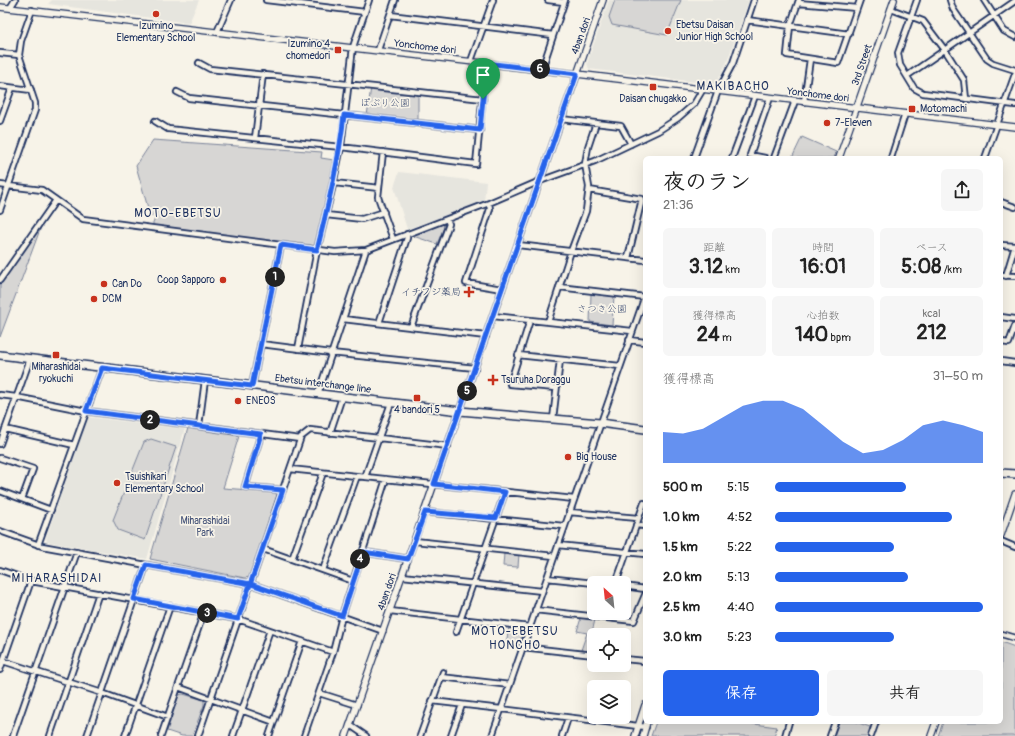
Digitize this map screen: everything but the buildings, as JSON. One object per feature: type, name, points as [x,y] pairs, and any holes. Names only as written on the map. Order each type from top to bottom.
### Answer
[{"type":"main road","name":"Ebetsu interchange line","points":[[0,356],[460,411],[600,423],[643,429]]},
{"type":"main road","points":[[1003,473],[1015,474]]},
{"type":"street","points":[[10,8],[15,0]]},
{"type":"street","points":[[217,32],[231,0]]},
{"type":"street","points":[[266,0],[365,12]]},
{"type":"street","points":[[298,348],[317,250],[334,183],[341,146],[352,48],[369,0]]},
{"type":"street","points":[[378,50],[395,0]]},
{"type":"street","points":[[471,61],[493,0]]},
{"type":"street","points":[[542,69],[565,1],[548,0]]},
{"type":"street","name":"4ban dori","points":[[346,736],[604,0]]},
{"type":"street","points":[[695,156],[718,91],[733,63],[754,0]]},
{"type":"street","points":[[857,8],[798,1],[790,26],[787,55],[838,62],[860,0]]},
{"type":"street","name":"3rd Street","points":[[840,156],[894,0]]},
{"type":"street","points":[[917,0],[898,53],[900,65],[914,88],[923,93],[1015,105]]},
{"type":"street","points":[[950,0],[953,9],[987,59],[993,63],[1015,70]]},
{"type":"street","points":[[984,0],[1004,31],[1015,37]]},
{"type":"street","points":[[907,76],[1015,1]]},
{"type":"street","name":"Yonchome dori","points":[[0,7],[542,69],[1015,127]]},
{"type":"street","points":[[891,9],[911,15],[923,21],[945,50],[964,80],[966,99]]},
{"type":"street","points":[[0,210],[35,110],[35,103],[19,55],[21,41],[32,10]]},
{"type":"street","points":[[390,15],[554,35]]},
{"type":"street","points":[[748,20],[849,34]]},
{"type":"street","points":[[0,53],[19,55]]},
{"type":"street","points":[[804,102],[810,59]]},
{"type":"street","points":[[199,63],[210,69],[483,99]]},
{"type":"street","points":[[155,121],[168,129],[341,146],[476,164],[486,63]]},
{"type":"street","points":[[255,138],[263,74]]},
{"type":"street","points":[[986,156],[1015,74]]},
{"type":"street","points":[[0,86],[31,90]]},
{"type":"street","points":[[0,121],[12,88]]},
{"type":"street","points":[[0,185],[42,190],[83,219],[335,252],[366,250],[489,203],[540,180],[585,164],[631,144],[658,131],[678,118],[694,104],[703,89]]},
{"type":"street","points":[[177,92],[189,98],[480,130]]},
{"type":"street","points":[[733,156],[755,96]]},
{"type":"street","points":[[755,156],[750,155],[770,98]]},
{"type":"street","points":[[775,156],[795,101]]},
{"type":"street","points":[[892,156],[905,114]]},
{"type":"street","points":[[561,120],[621,126],[631,144]]},
{"type":"street","points":[[548,322],[571,251],[586,211],[589,190],[585,164],[588,147],[596,123]]},
{"type":"street","points":[[383,152],[378,197],[394,239]]},
{"type":"street","points":[[334,183],[379,188]]},
{"type":"street","points":[[589,190],[642,199],[628,258]]},
{"type":"street","points":[[0,280],[56,200]]},
{"type":"street","points":[[489,203],[490,209],[466,283],[502,289]]},
{"type":"street","points":[[1003,203],[1015,207]]},
{"type":"street","points":[[326,215],[362,219],[384,212]]},
{"type":"street","points":[[411,327],[449,224],[448,219]]},
{"type":"street","points":[[379,323],[407,238],[407,234]]},
{"type":"street","points":[[252,386],[281,245]]},
{"type":"street","points":[[518,245],[643,260]]},
{"type":"street","points":[[1003,245],[1015,246],[1003,275],[1015,276]]},
{"type":"street","points":[[318,394],[366,250]]},
{"type":"street","points":[[559,287],[643,296]]},
{"type":"street","points":[[492,736],[632,331],[643,306]]},
{"type":"street","points":[[493,316],[632,331]]},
{"type":"street","points":[[1003,317],[1015,319]]},
{"type":"street","points":[[343,319],[486,336]]},
{"type":"street","points":[[530,320],[510,384],[556,388]]},
{"type":"street","points":[[1003,342],[1009,343],[1015,326]]},
{"type":"street","points":[[629,340],[643,342]]},
{"type":"street","points":[[261,344],[475,368]]},
{"type":"street","points":[[518,355],[620,366]]},
{"type":"street","points":[[0,444],[30,359]]},
{"type":"street","points":[[553,419],[560,360]]},
{"type":"street","points":[[1003,361],[1015,363]]},
{"type":"street","points":[[38,545],[102,368]]},
{"type":"street","points":[[199,426],[205,380]]},
{"type":"street","points":[[0,395],[86,411],[300,439]]},
{"type":"street","points":[[330,432],[342,397]]},
{"type":"street","points":[[365,477],[391,403]]},
{"type":"street","points":[[5,429],[74,445]]},
{"type":"street","points":[[198,736],[301,437],[310,430],[448,446]]},
{"type":"street","points":[[261,434],[245,487],[283,490]]},
{"type":"street","points":[[0,458],[33,469],[22,499]]},
{"type":"street","points":[[290,469],[574,499]]},
{"type":"street","points":[[292,559],[323,473]]},
{"type":"street","points":[[323,570],[357,476]]},
{"type":"street","points":[[304,736],[333,652],[342,616],[386,479]]},
{"type":"street","points":[[0,491],[51,510]]},
{"type":"street","points":[[456,632],[505,492]]},
{"type":"street","points":[[1004,516],[1015,494]]},
{"type":"street","points":[[618,576],[643,506]]},
{"type":"street","points":[[425,512],[564,526]]},
{"type":"street","points":[[569,512],[638,518]]},
{"type":"street","points":[[636,525],[643,526]]},
{"type":"street","points":[[0,531],[38,545],[251,584],[383,631]]},
{"type":"street","points":[[415,541],[554,556]]},
{"type":"street","points":[[1003,542],[1015,547]]},
{"type":"street","points":[[558,545],[643,554]]},
{"type":"street","points":[[263,548],[353,581]]},
{"type":"street","points":[[12,736],[77,552]]},
{"type":"street","points":[[363,552],[408,559]]},
{"type":"street","points":[[87,736],[146,565]]},
{"type":"street","points":[[0,570],[32,581],[238,619],[333,652]]},
{"type":"street","points":[[402,576],[542,591]]},
{"type":"street","points":[[546,578],[587,582]]},
{"type":"street","points":[[0,670],[32,581]]},
{"type":"street","points":[[631,587],[643,589]]},
{"type":"street","points":[[50,736],[99,593]]},
{"type":"street","points":[[535,610],[634,621],[643,600]]},
{"type":"street","points":[[125,736],[170,606]]},
{"type":"street","points":[[390,611],[530,626]]},
{"type":"street","points":[[161,736],[204,612]]},
{"type":"street","points":[[233,736],[270,630]]},
{"type":"street","points":[[1003,635],[1015,638]]},
{"type":"street","points":[[269,736],[302,641]]},
{"type":"street","points":[[522,647],[587,654]]},
{"type":"street","points":[[631,660],[643,661]]},
{"type":"street","points":[[3,661],[102,693],[168,717]]},
{"type":"street","points":[[420,736],[442,675],[510,685]]},
{"type":"street","points":[[178,687],[274,722]]},
{"type":"street","points":[[319,693],[357,705]]},
{"type":"street","points":[[432,702],[638,726],[647,725],[643,736]]},
{"type":"street","points":[[451,736],[462,705]]},
{"type":"street","points":[[635,736],[643,711]]},
{"type":"street","points":[[562,736],[568,718]]},
{"type":"street","points":[[785,736],[788,724]]},
{"type":"street","points":[[830,736],[834,724]]},
{"type":"street","points":[[871,736],[875,724]]},
{"type":"street","points":[[931,736],[935,724]]},
{"type":"street","points":[[350,725],[366,736]]},
{"type":"shaded area","name":"Izumino Elementary School","points":[[52,0],[199,0],[189,23],[48,4]]},
{"type":"shaded area","name":"Ebetsu Daisan Junior High School","points":[[609,0],[749,0],[727,62],[717,82],[713,84],[589,69],[587,63]]},
{"type":"shaded area","points":[[399,172],[486,182],[484,202],[407,229],[394,187]]},
{"type":"shaded area","name":"Tsuishikari Elementary School","points":[[88,417],[185,428],[147,559],[47,542],[46,538]]},
{"type":"green space","points":[[615,0],[681,0],[667,35],[612,25],[609,17]]},
{"type":"green space","name":"ぽぷり公園","points":[[371,87],[418,94],[418,121],[367,116]]},
{"type":"green space","points":[[802,137],[836,152],[835,156],[793,156]]},
{"type":"green space","points":[[153,140],[322,152],[321,158],[334,160],[315,247],[152,226],[156,216],[150,215],[136,166]]},
{"type":"green space","points":[[443,224],[444,227],[437,244],[413,236],[418,232]]},
{"type":"green space","points":[[41,227],[0,337],[0,283]]},
{"type":"green space","name":"さつき公園","points":[[591,294],[614,296],[612,325],[590,322]]},
{"type":"green space","name":"Miharashidai Park","points":[[188,428],[239,436],[223,488],[275,492],[277,495],[250,577],[245,578],[150,559]]},
{"type":"green space","points":[[151,439],[176,447],[145,540],[118,530],[113,520],[144,442]]},
{"type":"green space","points":[[504,553],[519,554],[518,567],[503,566]]},
{"type":"green space","points":[[581,618],[595,620],[593,628],[587,628],[587,633],[577,631]]},
{"type":"green space","points":[[509,627],[521,628],[523,632],[519,644],[506,644]]},
{"type":"green space","points":[[587,633],[587,651],[581,650]]},
{"type":"green space","points":[[1003,643],[1015,647],[1015,736],[938,736],[942,724],[1003,724]]},
{"type":"green space","points":[[183,694],[204,700],[204,705],[192,736],[182,736],[167,731],[179,695]]},
{"type":"green space","points":[[655,724],[755,724],[777,727],[774,736],[651,736]]},
{"type":"green space","points":[[838,724],[862,724],[870,727],[868,736],[834,736]]},
{"type":"place","name":"Izumino Elementary School","points":[[156,14]]},
{"type":"place","name":"Ebetsu Daisan Junior High School","points":[[668,31]]},
{"type":"place","name":"Izumino 4 chomedori","points":[[338,50]]},
{"type":"place","name":"Daisan chugakko","points":[[653,87]]},
{"type":"place","name":"Motomachi","points":[[912,109]]},
{"type":"place","name":"7-Eleven","points":[[827,123]]},
{"type":"place","name":"Coop Sapporo","points":[[223,280]]},
{"type":"place","name":"Can Do","points":[[104,284]]},
{"type":"place","name":"イチフジ薬局","points":[[469,292]]},
{"type":"place","name":"DCM","points":[[94,299]]},
{"type":"place","name":"Miharashidai ryokuchi","points":[[56,355]]},
{"type":"place","name":"Tsuruha Doraggu","points":[[493,380]]},
{"type":"place","name":"4 bandori 5","points":[[417,398]]},
{"type":"place","name":"ENEOS","points":[[238,401]]},
{"type":"place","name":"Big House","points":[[568,457]]},
{"type":"place","name":"Tsuishikari Elementary School","points":[[117,483]]},
{"type":"district","name":"MAKIBACHO","points":[[733,86]]},
{"type":"district","name":"MOTO-EBETSU","points":[[178,213]]},
{"type":"district","name":"MIHARASHIDAI","points":[[57,578]]},
{"type":"district","name":"MOTO-EBETSU HONCHO","points":[[515,638]]},
{"type":"route","points":[[483,99],[480,130],[344,115],[341,146],[334,183],[317,250],[281,245],[252,386],[102,368],[86,411],[261,434],[245,487],[283,490],[251,584],[238,619],[134,599],[146,565],[251,584],[342,616],[363,552],[408,559],[425,512],[496,518],[505,492],[434,484],[577,74],[486,63],[483,99]]}]
